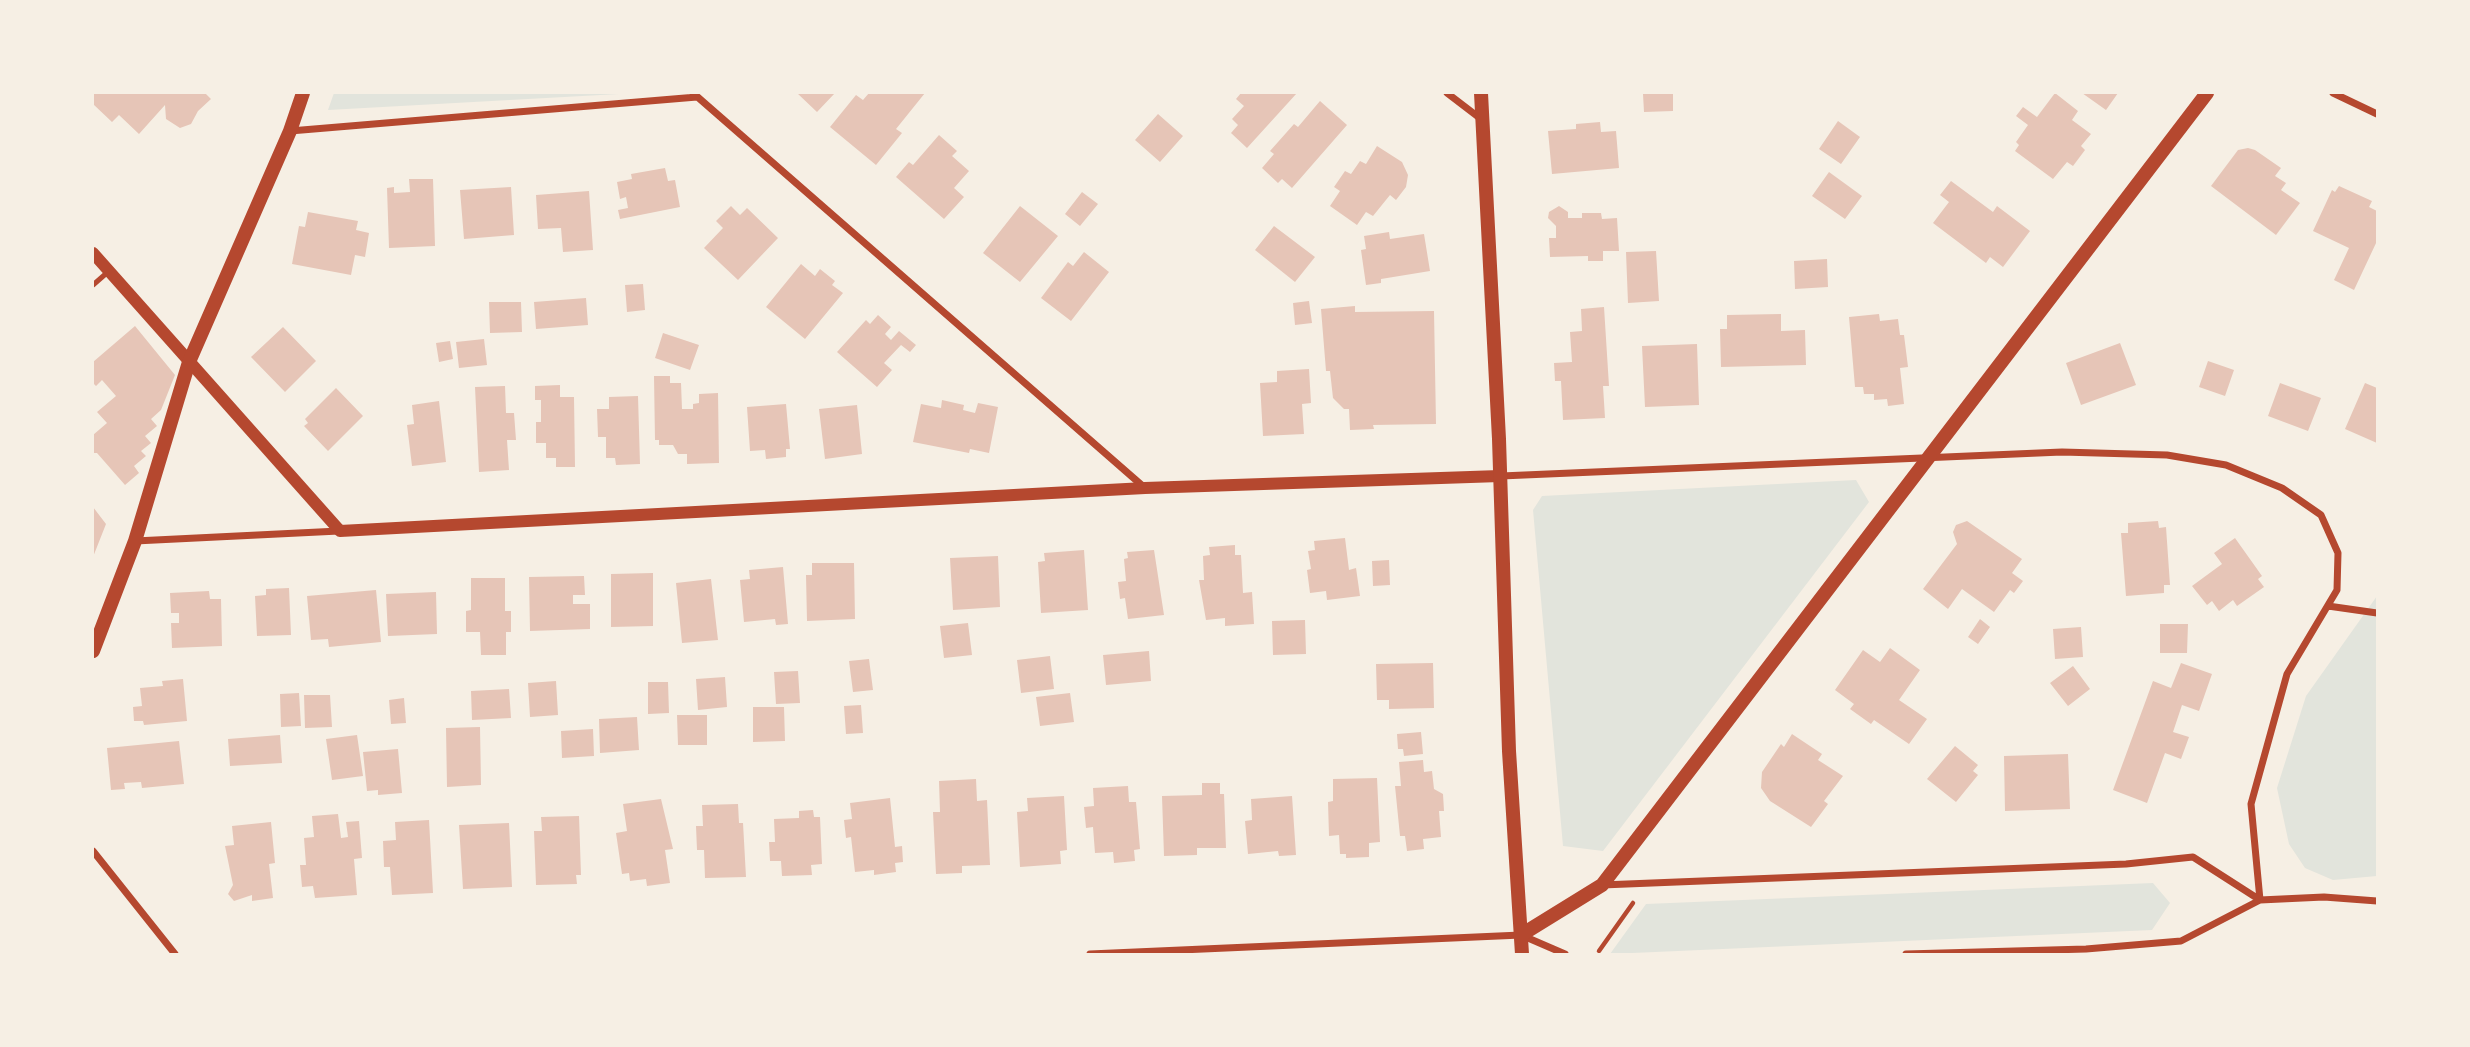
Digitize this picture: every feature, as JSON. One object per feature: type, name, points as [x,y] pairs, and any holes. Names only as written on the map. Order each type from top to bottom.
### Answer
[{"type":"main road","points":[[93,651],[135,541],[189,362],[290,131],[303,93]]},
{"type":"main road","points":[[1480,93],[1500,476],[1509,751],[1522,954]]},
{"type":"main road","points":[[1521,935],[1602,886],[2207,93]]},
{"type":"street","points":[[1447,93],[1481,119]]},
{"type":"street","points":[[2333,93],[2377,114]]},
{"type":"street","points":[[290,131],[695,95],[1145,488]]},
{"type":"street","points":[[93,253],[340,531]]},
{"type":"street","points":[[135,541],[1145,488],[1500,476],[1930,456],[2062,452],[2166,455],[2226,465],[2283,488],[2321,515],[2338,553],[2337,590],[2287,674],[2251,804],[2260,900]]},
{"type":"street","points":[[2328,606],[2377,613]]},
{"type":"street","points":[[93,851],[175,954]]},
{"type":"street","points":[[1602,886],[2126,864],[2193,857],[2260,900]]},
{"type":"street","points":[[1906,954],[2086,949],[2181,941],[2260,900],[2324,897],[2377,901]]},
{"type":"street","points":[[1090,954],[1521,935],[1565,954]]},
{"type":"lane","points":[[93,285],[109,271]]},
{"type":"path","points":[[1599,951],[1633,903]]},
{"type":"shaded area","points":[[334,93],[637,93],[328,110]]},
{"type":"shaded area","points":[[1856,480],[1869,502],[1603,851],[1563,846],[1533,510],[1542,496]]},
{"type":"shaded area","points":[[2377,596],[2377,876],[2333,880],[2305,868],[2289,844],[2277,788],[2306,696]]},
{"type":"shaded area","points":[[2153,883],[2170,903],[2152,930],[1610,954],[1646,904]]},
{"type":"building","points":[[93,93],[205,93],[211,99],[198,111],[191,124],[180,128],[166,119],[165,105],[139,134],[119,115],[112,122],[93,104]]},
{"type":"building","points":[[797,93],[835,93],[817,112]]},
{"type":"building","points":[[869,93],[925,93],[896,129],[902,133],[876,165],[830,127],[856,95],[863,100]]},
{"type":"building","points":[[1241,93],[1297,93],[1247,148],[1231,133],[1238,125],[1232,119],[1244,106],[1236,99]]},
{"type":"building","points":[[2055,93],[2078,111],[2072,120],[2091,134],[2081,146],[2085,150],[2073,166],[2067,162],[2053,179],[2015,151],[2019,145],[2016,142],[2028,125],[2016,116],[2023,107],[2037,117]]},
{"type":"building","points":[[2082,93],[2118,93],[2106,110]]},
{"type":"building","points":[[1643,94],[1673,94],[1673,111],[1644,112]]},
{"type":"building","points":[[1320,101],[1347,125],[1292,188],[1282,179],[1278,183],[1262,168],[1274,154],[1270,151],[1294,124],[1298,127]]},
{"type":"building","points":[[1158,114],[1183,136],[1160,162],[1135,140]]},
{"type":"building","points":[[1838,121],[1860,137],[1841,164],[1819,149]]},
{"type":"building","points":[[1600,122],[1601,132],[1616,131],[1619,168],[1552,174],[1548,131],[1576,129],[1576,124]]},
{"type":"building","points":[[939,135],[957,151],[952,156],[969,171],[954,188],[964,197],[944,219],[896,177],[909,162],[913,165]]},
{"type":"building","points":[[1377,146],[1402,162],[1408,175],[1406,187],[1396,200],[1390,195],[1373,216],[1366,212],[1357,225],[1330,206],[1340,191],[1334,187],[1345,171],[1351,174],[1360,161],[1366,164]]},
{"type":"building","points":[[2248,148],[2281,168],[2275,176],[2286,183],[2281,190],[2300,203],[2276,235],[2211,186],[2238,150]]},
{"type":"building","points":[[665,168],[668,181],[675,180],[680,207],[620,219],[618,210],[628,208],[626,197],[620,199],[617,182],[632,179],[631,174]]},
{"type":"building","points":[[1829,172],[1862,196],[1845,219],[1812,196]]},
{"type":"building","points":[[409,179],[433,179],[435,246],[389,248],[387,188],[394,187],[394,193],[410,192]]},
{"type":"building","points":[[1951,181],[1993,212],[1997,206],[2030,231],[2003,267],[1990,257],[1986,263],[1933,223],[1949,202],[1940,195]]},
{"type":"building","points":[[2339,186],[2372,201],[2369,207],[2377,211],[2377,241],[2354,290],[2334,280],[2349,248],[2313,231],[2332,190],[2335,192]]},
{"type":"building","points":[[511,187],[514,235],[464,239],[460,190]]},
{"type":"building","points":[[589,191],[593,250],[563,252],[561,228],[538,229],[536,195]]},
{"type":"building","points":[[1082,192],[1098,204],[1080,226],[1065,214]]},
{"type":"building","points":[[731,206],[740,215],[747,208],[778,238],[738,280],[704,248],[723,228],[716,221]]},
{"type":"building","points":[[1020,206],[1058,236],[1020,282],[983,253]]},
{"type":"building","points":[[1559,206],[1568,212],[1568,218],[1582,218],[1582,213],[1601,213],[1602,219],[1617,218],[1619,251],[1603,251],[1603,261],[1588,261],[1588,256],[1550,257],[1549,238],[1556,238],[1556,226],[1548,218],[1549,212]]},
{"type":"building","points":[[308,212],[358,221],[356,230],[369,233],[365,257],[355,255],[351,275],[292,264],[299,226],[305,227]]},
{"type":"building","points":[[1274,226],[1315,257],[1295,282],[1255,250]]},
{"type":"building","points":[[1389,232],[1390,239],[1424,234],[1430,271],[1381,279],[1381,283],[1366,285],[1361,250],[1366,249],[1364,236]]},
{"type":"building","points":[[1656,251],[1659,301],[1628,303],[1626,252]]},
{"type":"building","points":[[1084,252],[1109,272],[1071,321],[1041,298],[1068,262],[1073,266]]},
{"type":"building","points":[[1827,259],[1828,287],[1795,289],[1794,261]]},
{"type":"building","points":[[801,264],[815,276],[820,269],[835,281],[832,285],[843,293],[805,339],[766,307]]},
{"type":"building","points":[[643,284],[645,310],[627,312],[625,285]]},
{"type":"building","points":[[586,298],[588,325],[536,329],[534,302]]},
{"type":"building","points":[[1309,301],[1312,323],[1295,325],[1293,303]]},
{"type":"building","points":[[489,302],[521,302],[522,332],[490,333]]},
{"type":"building","points":[[1355,306],[1355,312],[1434,311],[1436,424],[1373,425],[1374,429],[1350,430],[1349,409],[1344,409],[1333,398],[1330,371],[1326,371],[1321,309]]},
{"type":"building","points":[[1604,307],[1609,386],[1603,386],[1605,418],[1563,420],[1561,381],[1555,381],[1554,363],[1572,362],[1570,332],[1582,331],[1581,309]]},
{"type":"building","points":[[1781,314],[1781,331],[1805,330],[1806,365],[1721,367],[1720,329],[1727,329],[1727,315]]},
{"type":"building","points":[[1879,314],[1880,321],[1898,319],[1900,335],[1904,335],[1908,367],[1900,368],[1904,404],[1888,406],[1887,399],[1874,400],[1874,394],[1864,394],[1863,387],[1855,387],[1849,317]]},
{"type":"building","points":[[878,315],[891,327],[885,334],[891,340],[899,331],[916,345],[910,352],[901,345],[884,363],[892,370],[877,387],[837,352],[866,320],[870,324]]},
{"type":"building","points":[[135,326],[175,375],[161,410],[151,419],[157,426],[145,436],[151,443],[141,451],[146,456],[134,466],[139,473],[125,485],[97,453],[93,453],[93,435],[107,423],[97,412],[116,396],[102,380],[96,386],[93,383],[93,362]]},
{"type":"building","points":[[283,327],[316,361],[285,392],[251,357]]},
{"type":"building","points":[[663,333],[699,345],[690,370],[655,358]]},
{"type":"building","points":[[484,339],[487,365],[459,368],[456,342]]},
{"type":"building","points":[[450,341],[453,359],[439,362],[436,343]]},
{"type":"building","points":[[2120,343],[2136,385],[2081,405],[2066,363]]},
{"type":"building","points":[[1697,344],[1699,405],[1645,407],[1642,346]]},
{"type":"building","points":[[2208,361],[2234,370],[2225,396],[2199,387]]},
{"type":"building","points":[[1309,369],[1311,403],[1302,404],[1304,434],[1263,436],[1260,383],[1277,382],[1277,371]]},
{"type":"building","points":[[654,376],[670,376],[670,383],[681,383],[682,409],[693,409],[693,404],[699,403],[699,394],[718,393],[719,463],[687,464],[687,454],[678,454],[673,445],[659,445],[659,440],[655,440]]},
{"type":"building","points":[[2280,383],[2321,398],[2308,431],[2268,416]]},
{"type":"building","points":[[2365,383],[2377,388],[2377,443],[2345,429]]},
{"type":"building","points":[[560,385],[560,397],[574,397],[575,467],[556,467],[556,458],[546,458],[546,443],[536,443],[536,422],[541,422],[541,400],[535,400],[535,386]]},
{"type":"building","points":[[505,386],[506,413],[514,413],[516,440],[507,440],[509,470],[479,472],[475,387]]},
{"type":"building","points":[[336,388],[363,416],[328,451],[304,426],[308,423],[305,419]]},
{"type":"building","points":[[638,396],[640,464],[616,465],[615,458],[606,458],[606,437],[598,437],[597,409],[609,409],[609,397]]},
{"type":"building","points":[[942,400],[964,405],[963,410],[975,413],[978,403],[998,407],[989,453],[970,449],[969,453],[913,442],[921,404],[941,408]]},
{"type":"building","points":[[439,401],[446,462],[412,466],[407,425],[414,424],[412,405]]},
{"type":"building","points":[[786,404],[790,449],[786,449],[786,457],[766,459],[765,450],[750,451],[747,407]]},
{"type":"building","points":[[857,405],[862,454],[825,459],[819,409]]},
{"type":"building","points":[[93,507],[106,524],[93,557]]},
{"type":"building","points":[[1967,521],[2022,559],[2012,573],[2023,581],[2014,593],[2010,590],[1994,612],[1962,589],[1948,609],[1923,589],[1957,544],[1953,532],[1956,525]]},
{"type":"building","points":[[2158,521],[2159,528],[2166,527],[2170,585],[2164,585],[2164,593],[2126,596],[2121,533],[2128,533],[2128,523]]},
{"type":"building","points":[[1345,538],[1349,570],[1356,568],[1360,596],[1327,600],[1326,591],[1310,593],[1307,570],[1311,569],[1308,551],[1315,550],[1314,541]]},
{"type":"building","points":[[2235,538],[2262,576],[2258,579],[2264,587],[2237,606],[2233,600],[2219,611],[2212,601],[2207,605],[2192,586],[2222,564],[2214,553]]},
{"type":"building","points":[[1235,545],[1235,555],[1241,555],[1243,593],[1252,592],[1254,624],[1225,626],[1225,618],[1206,620],[1199,580],[1204,580],[1203,556],[1210,555],[1209,547]]},
{"type":"building","points":[[1084,550],[1088,610],[1041,613],[1038,562],[1045,561],[1044,553]]},
{"type":"building","points":[[1154,550],[1164,615],[1128,619],[1125,598],[1120,599],[1118,582],[1126,581],[1124,559],[1128,558],[1127,552]]},
{"type":"building","points":[[998,556],[1000,607],[953,610],[950,558]]},
{"type":"building","points":[[1389,560],[1390,585],[1373,586],[1372,561]]},
{"type":"building","points":[[812,563],[854,563],[855,619],[807,621],[806,575],[812,575]]},
{"type":"building","points":[[783,567],[788,624],[776,625],[775,619],[744,622],[740,580],[750,579],[749,570]]},
{"type":"building","points":[[653,573],[653,626],[611,627],[611,574]]},
{"type":"building","points":[[584,576],[585,595],[573,595],[573,604],[590,604],[590,629],[530,631],[529,577]]},
{"type":"building","points":[[471,578],[505,578],[505,611],[511,611],[511,632],[506,632],[506,655],[481,655],[480,632],[466,632],[466,611],[471,610]]},
{"type":"building","points":[[711,579],[718,640],[682,643],[676,583]]},
{"type":"building","points":[[289,588],[291,635],[257,636],[255,596],[266,595],[266,589]]},
{"type":"building","points":[[376,590],[381,642],[329,647],[328,639],[311,640],[307,596]]},
{"type":"building","points":[[209,591],[210,599],[221,599],[222,646],[172,648],[171,623],[179,623],[179,613],[171,613],[170,593]]},
{"type":"building","points":[[436,592],[437,634],[388,636],[386,594]]},
{"type":"building","points":[[1980,619],[1990,627],[1978,644],[1968,637]]},
{"type":"building","points":[[1305,620],[1306,654],[1273,655],[1272,621]]},
{"type":"building","points":[[968,623],[972,655],[944,658],[940,626]]},
{"type":"building","points":[[2160,624],[2188,624],[2187,653],[2160,653]]},
{"type":"building","points":[[2081,627],[2083,657],[2055,659],[2053,629]]},
{"type":"building","points":[[1890,648],[1920,670],[1899,700],[1927,719],[1909,744],[1874,720],[1871,724],[1850,709],[1854,704],[1835,690],[1863,650],[1880,662]]},
{"type":"building","points":[[1149,651],[1151,681],[1106,685],[1103,655]]},
{"type":"building","points":[[1050,656],[1054,689],[1021,693],[1017,660]]},
{"type":"building","points":[[869,659],[873,690],[853,692],[849,661]]},
{"type":"building","points":[[1433,663],[1434,708],[1389,709],[1389,700],[1377,700],[1376,664]]},
{"type":"building","points":[[2181,663],[2212,674],[2199,711],[2182,705],[2173,732],[2189,737],[2181,759],[2165,753],[2147,803],[2113,790],[2153,681],[2171,688]]},
{"type":"building","points":[[2073,666],[2090,689],[2068,706],[2050,683]]},
{"type":"building","points":[[798,671],[800,703],[776,704],[774,672]]},
{"type":"building","points":[[725,677],[727,707],[698,710],[696,679]]},
{"type":"building","points":[[183,679],[187,721],[144,725],[143,721],[134,721],[133,707],[142,706],[140,688],[163,686],[162,681]]},
{"type":"building","points":[[556,681],[558,715],[530,717],[528,683]]},
{"type":"building","points":[[648,682],[668,682],[669,713],[648,714]]},
{"type":"building","points":[[509,689],[511,718],[472,720],[471,691]]},
{"type":"building","points":[[299,693],[301,726],[281,727],[280,694]]},
{"type":"building","points":[[1070,693],[1074,722],[1040,726],[1036,697]]},
{"type":"building","points":[[304,695],[330,695],[332,727],[305,728]]},
{"type":"building","points":[[404,698],[406,723],[391,724],[389,700]]},
{"type":"building","points":[[861,705],[863,733],[846,734],[844,706]]},
{"type":"building","points":[[753,707],[784,707],[785,741],[753,742]]},
{"type":"building","points":[[677,715],[707,715],[707,745],[678,745]]},
{"type":"building","points":[[637,717],[639,750],[600,753],[599,719]]},
{"type":"building","points":[[480,727],[481,785],[447,787],[446,728]]},
{"type":"building","points":[[593,729],[594,756],[562,758],[561,731]]},
{"type":"building","points":[[1421,732],[1423,754],[1404,756],[1403,749],[1398,749],[1397,734]]},
{"type":"building","points":[[1792,734],[1822,754],[1818,760],[1843,776],[1824,801],[1828,804],[1811,827],[1770,801],[1761,788],[1762,772],[1781,744],[1784,747]]},
{"type":"building","points":[[280,735],[282,763],[230,766],[228,739]]},
{"type":"building","points":[[357,735],[363,776],[332,780],[326,739]]},
{"type":"building","points":[[179,741],[184,784],[142,788],[141,782],[124,783],[125,789],[111,790],[107,748]]},
{"type":"building","points":[[1955,746],[1978,765],[1973,771],[1978,775],[1956,802],[1927,779]]},
{"type":"building","points":[[398,749],[402,793],[378,795],[378,790],[367,791],[363,752]]},
{"type":"building","points":[[2068,754],[2070,809],[2005,811],[2004,756]]},
{"type":"building","points":[[1423,760],[1424,772],[1432,771],[1434,789],[1443,794],[1444,811],[1439,811],[1441,837],[1423,839],[1424,849],[1407,851],[1405,836],[1400,836],[1395,786],[1401,786],[1399,762]]},
{"type":"building","points":[[1377,778],[1380,842],[1369,843],[1369,857],[1346,858],[1346,854],[1340,854],[1339,835],[1329,836],[1328,802],[1333,801],[1333,779]]},
{"type":"building","points":[[976,779],[977,801],[987,800],[990,865],[962,866],[962,873],[936,874],[933,812],[940,812],[939,781]]},
{"type":"building","points":[[1202,783],[1220,783],[1220,794],[1224,794],[1226,848],[1197,848],[1197,855],[1164,856],[1162,796],[1202,795]]},
{"type":"building","points":[[1128,786],[1129,802],[1136,802],[1140,849],[1134,850],[1135,861],[1114,863],[1113,852],[1095,853],[1093,827],[1086,828],[1084,807],[1094,806],[1093,788]]},
{"type":"building","points":[[1064,796],[1067,850],[1060,851],[1061,864],[1020,867],[1017,812],[1028,811],[1027,798]]},
{"type":"building","points":[[1292,796],[1296,855],[1279,856],[1278,851],[1248,854],[1245,821],[1252,820],[1251,799]]},
{"type":"building","points":[[890,798],[895,847],[902,846],[903,862],[895,863],[896,872],[874,875],[874,870],[855,872],[851,837],[846,838],[844,820],[852,819],[850,803]]},
{"type":"building","points":[[661,799],[673,849],[665,850],[670,883],[647,886],[646,879],[630,881],[629,873],[622,874],[616,833],[627,831],[623,804]]},
{"type":"building","points":[[738,804],[739,823],[743,823],[746,877],[705,878],[704,850],[697,850],[696,826],[703,826],[702,805]]},
{"type":"building","points":[[813,810],[814,817],[820,817],[822,864],[811,865],[812,875],[782,876],[781,861],[770,861],[769,842],[775,842],[774,819],[799,818],[799,811]]},
{"type":"building","points":[[338,814],[341,838],[348,837],[346,822],[359,821],[362,858],[354,859],[357,895],[315,898],[313,886],[302,887],[300,865],[306,865],[304,838],[314,837],[312,816]]},
{"type":"building","points":[[579,816],[581,875],[576,875],[577,884],[536,885],[534,831],[542,831],[541,817]]},
{"type":"building","points":[[429,820],[433,893],[392,895],[390,867],[384,867],[383,841],[396,840],[395,822]]},
{"type":"building","points":[[271,822],[275,863],[269,864],[273,898],[252,901],[252,895],[234,901],[228,894],[233,885],[225,846],[234,845],[232,826]]},
{"type":"building","points":[[509,823],[512,887],[463,889],[459,825]]}]
